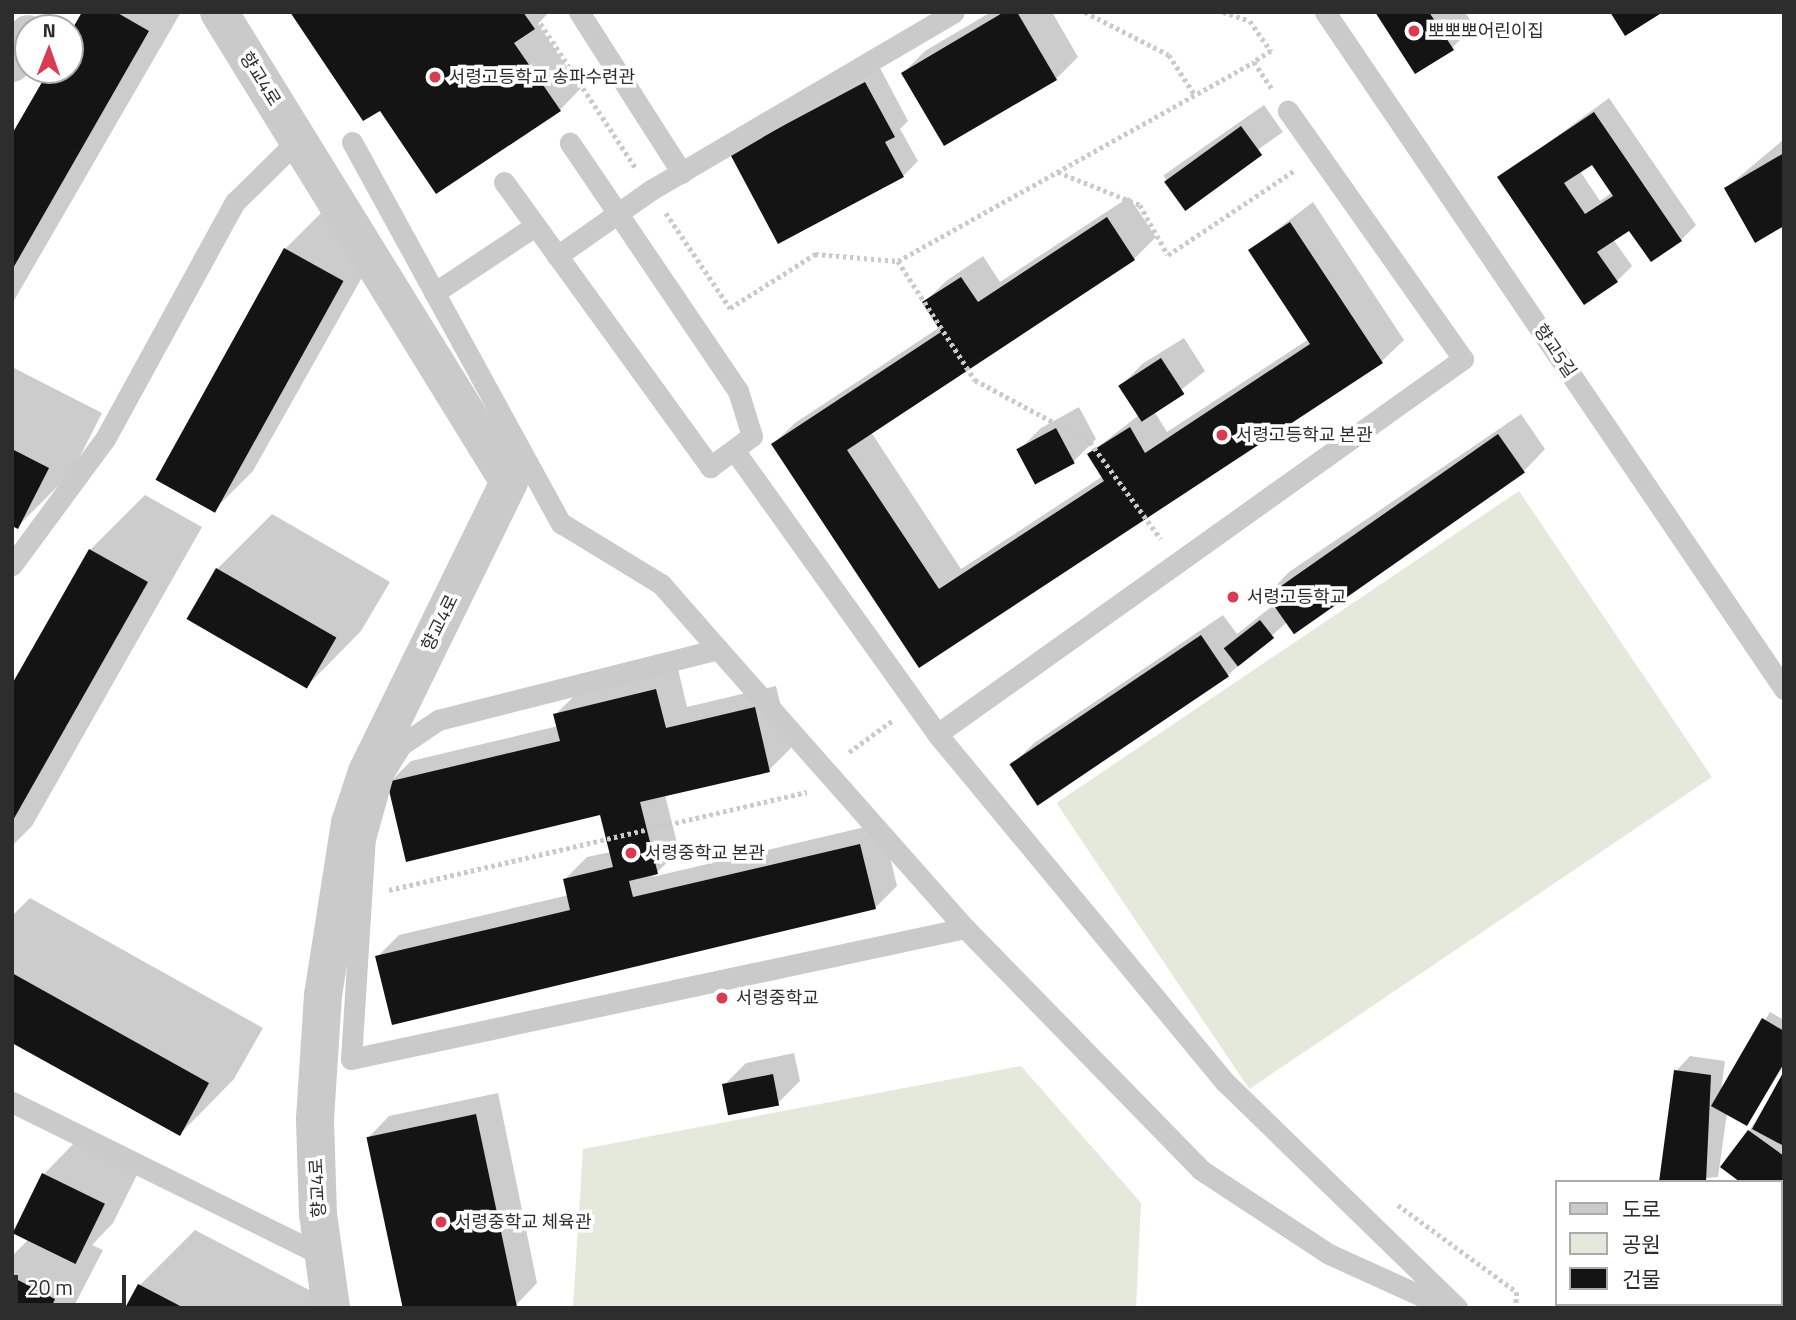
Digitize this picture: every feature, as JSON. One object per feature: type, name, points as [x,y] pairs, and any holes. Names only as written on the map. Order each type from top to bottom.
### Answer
[{"type":"street","name":"향교4로","points":[[219,12],[509,482],[367,772],[350,823],[318,1064],[316,1166],[323,1256],[331,1308]]},
{"type":"lane","points":[[579,12],[682,173]]},
{"type":"lane","points":[[557,256],[651,190],[954,12]]},
{"type":"lane","name":"향교5길","points":[[1325,12],[1784,689]]},
{"type":"lane","points":[[937,734],[1463,359],[1288,111]]},
{"type":"lane","points":[[12,565],[105,439],[235,202],[298,140]]},
{"type":"lane","points":[[352,142],[561,523],[661,584],[965,928],[1201,1170],[1329,1255],[1448,1308]]},
{"type":"lane","points":[[504,182],[710,467],[752,436],[738,391],[570,143]]},
{"type":"lane","points":[[435,293],[535,226]]},
{"type":"lane","points":[[734,450],[937,734],[1225,1082],[1457,1308]]},
{"type":"lane","points":[[718,649],[418,729],[395,753],[378,787],[361,897],[351,1059],[965,928]]},
{"type":"lane","points":[[12,1102],[323,1256]]},
{"type":"path","points":[[533,12],[730,308],[815,254],[898,261],[1271,51],[1250,21],[1223,12]]},
{"type":"path","points":[[1085,12],[1169,55],[1195,95]]},
{"type":"path","points":[[1254,62],[1288,111]]},
{"type":"path","points":[[1058,172],[1140,205],[1168,255],[1319,154]]},
{"type":"path","points":[[898,261],[975,380],[1090,442],[1178,563]]},
{"type":"path","points":[[361,897],[832,777],[915,703]]},
{"type":"path","points":[[1395,1203],[1517,1292],[1516,1308]]},
{"type":"green space","points":[[1519,491],[1712,777],[1249,1089],[1056,803]]},
{"type":"green space","points":[[1021,1066],[1141,1203],[1136,1308],[573,1308],[583,1149]]},
{"type":"building","points":[[116,12],[149,31],[12,270],[12,134],[41,84],[84,84],[84,14],[81,14]]},
{"type":"building","name":"서령고등학교 송파수련관","points":[[290,12],[523,12],[535,29],[514,43],[561,111],[436,194],[380,111],[363,121]]},
{"type":"building","points":[[1004,12],[1017,12],[1057,80],[944,146],[901,73]]},
{"type":"building","name":"뽀뽀뽀어린이집","points":[[1375,12],[1429,12],[1454,50],[1415,74]]},
{"type":"building","points":[[1610,12],[1663,12],[1625,36]]},
{"type":"building","points":[[865,82],[895,137],[885,142],[904,177],[778,244],[730,154]]},
{"type":"building","points":[[1594,112],[1682,241],[1651,262],[1629,231],[1597,252],[1618,282],[1584,305],[1497,177]],"holes":[[[1592,165],[1613,196],[1585,214],[1564,183]]]},
{"type":"building","points":[[1241,126],[1262,155],[1185,211],[1164,182]]},
{"type":"building","points":[[1784,153],[1784,226],[1755,243],[1724,188]]},
{"type":"building","name":"서령고등학교 본관","points":[[1107,217],[1135,260],[847,450],[939,589],[1104,481],[1087,454],[1130,427],[1145,453],[1310,344],[1248,250],[1290,222],[1383,363],[919,668],[771,444],[941,332],[922,302],[961,277],[978,302]]},
{"type":"building","points":[[284,248],[343,281],[215,513],[156,480]]},
{"type":"building","points":[[1161,358],[1184,394],[1142,422],[1118,386]]},
{"type":"building","points":[[1056,428],[1075,463],[1035,484],[1016,449]]},
{"type":"building","points":[[1498,434],[1525,473],[1294,634],[1267,596]]},
{"type":"building","points":[[12,449],[49,468],[18,529],[12,526]]},
{"type":"building","points":[[89,549],[148,582],[12,822],[12,684]]},
{"type":"building","points":[[216,568],[336,638],[307,689],[186,619]]},
{"type":"building","points":[[1260,620],[1274,638],[1238,666],[1224,648]]},
{"type":"building","points":[[1201,635],[1229,676],[1037,806],[1009,764]]},
{"type":"building","name":"서령중학교 본관","points":[[656,689],[666,728],[755,707],[770,772],[640,802],[658,874],[629,881],[633,897],[860,844],[876,909],[392,1025],[375,956],[570,910],[563,879],[613,867],[600,815],[406,862],[387,782],[560,741],[553,714]]},
{"type":"building","points":[[12,973],[209,1083],[180,1136],[12,1043]]},
{"type":"building","points":[[1762,1018],[1784,1031],[1784,1063],[1747,1126],[1711,1106]]},
{"type":"building","points":[[1674,1070],[1711,1075],[1706,1180],[1659,1180]]},
{"type":"building","points":[[1784,1071],[1784,1146],[1752,1129]]},
{"type":"building","points":[[773,1074],[779,1105],[728,1115],[722,1084]]},
{"type":"building","name":"서령중학교 체육관","points":[[476,1114],[517,1307],[403,1308],[366,1137]]},
{"type":"building","points":[[1748,1130],[1784,1156],[1782,1188],[1782,1180],[1737,1180],[1720,1167]]},
{"type":"building","points":[[42,1173],[105,1204],[76,1264],[13,1233]]},
{"type":"building","points":[[12,1277],[55,1299],[51,1308],[12,1308]]},
{"type":"building","points":[[138,1284],[184,1308],[125,1308]]},
{"type":"place","name":"뽀뽀뽀어린이집","points":[[1414,31]]},
{"type":"place","name":"서령고등학교 송파수련관","points":[[435,77]]},
{"type":"place","name":"서령고등학교 본관","points":[[1222,435]]},
{"type":"place","name":"서령고등학교","points":[[1233,597]]},
{"type":"place","name":"서령중학교 본관","points":[[631,853]]},
{"type":"place","name":"서령중학교","points":[[722,998]]},
{"type":"place","name":"서령중학교 체육관","points":[[441,1222]]}]
